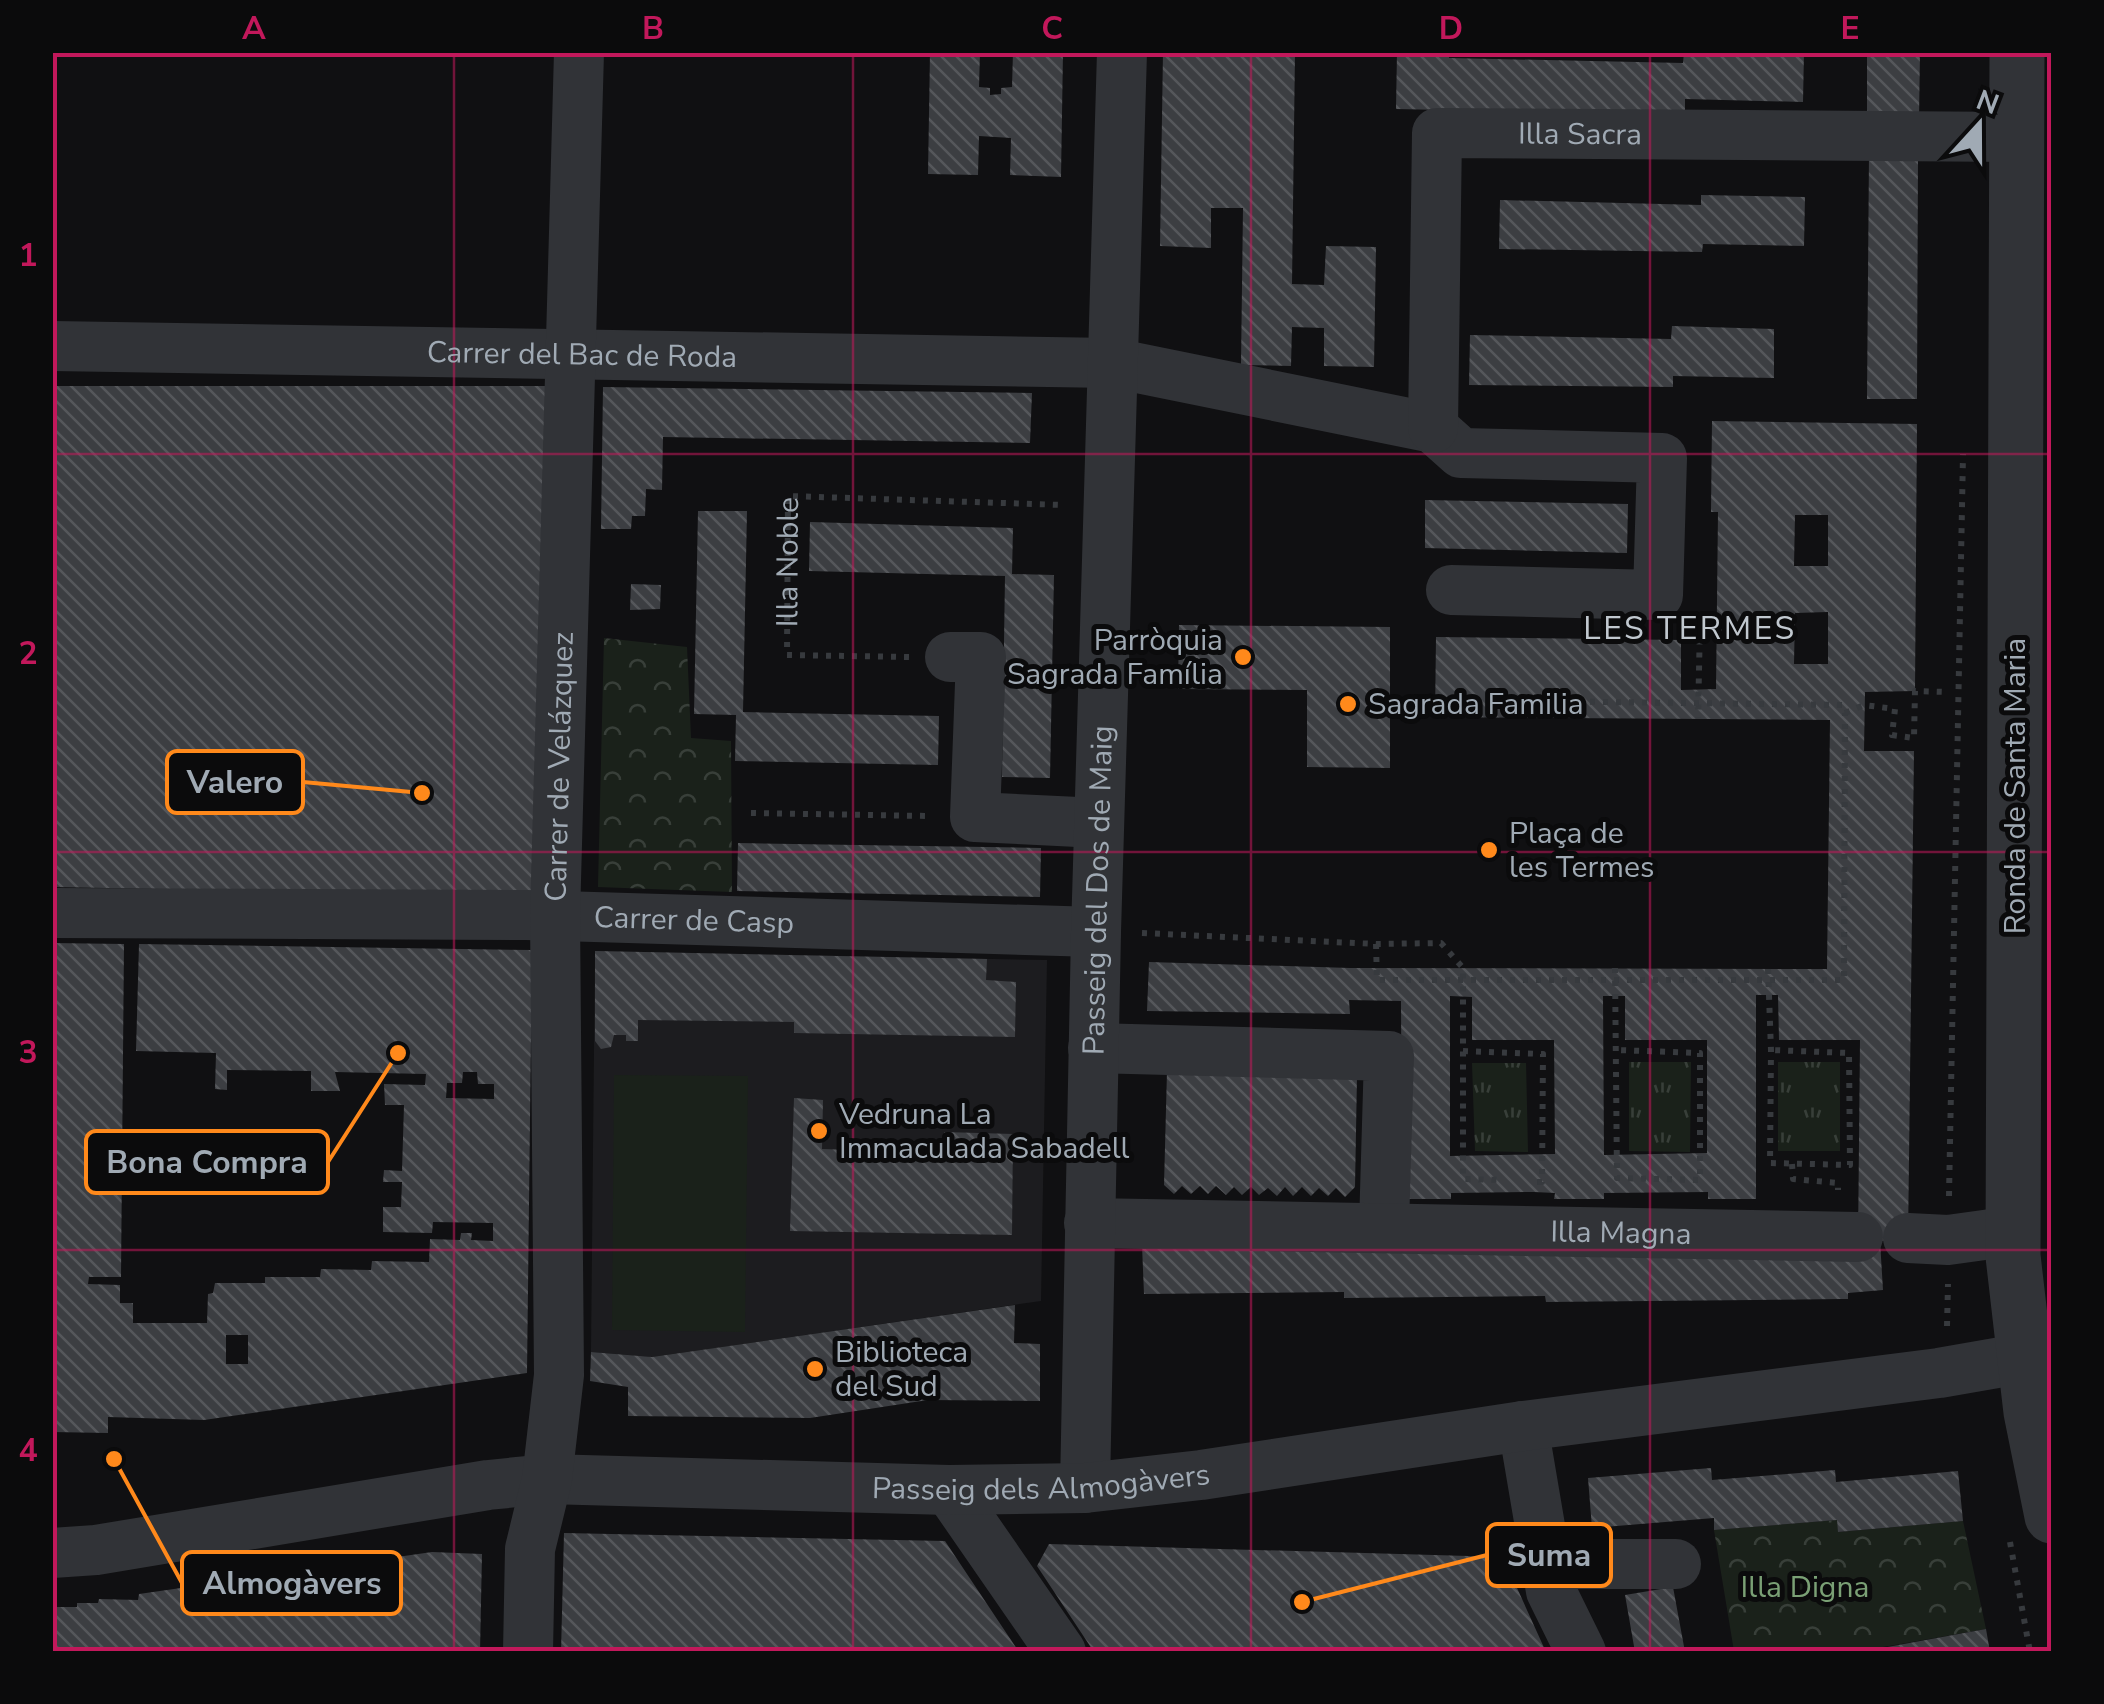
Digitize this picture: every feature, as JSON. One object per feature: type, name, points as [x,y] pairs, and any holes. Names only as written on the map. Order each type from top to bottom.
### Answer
[{"type":"street","name":"Carrer de Velázquez","points":[[528,1652],[530,1549],[547,1480],[559,1375],[555,916],[579,52]]},
{"type":"street","name":"Passeig del Dos de Maig","points":[[1085,1488],[1096,932],[1122,52]]},
{"type":"street","name":"Ronda de Santa Maria","points":[[2017,52],[2013,1231],[2031,1412],[2052,1516]]},
{"type":"street","name":"Illa Sacra","points":[[1433,428],[1438,133],[2017,137]]},
{"type":"street","name":"Carrer del Bac de Roda","points":[[52,346],[1113,363]]},
{"type":"street","points":[[1113,363],[1433,428],[1461,452],[1662,458],[1658,595],[1452,590]]},
{"type":"street","points":[[950,657],[981,657],[975,817],[1099,824]]},
{"type":"street","name":"Carrer de Casp","points":[[52,913],[555,916],[1096,932]]},
{"type":"street","points":[[1094,1048],[1389,1056],[1384,1226]]},
{"type":"street","name":"Illa Magna","points":[[1090,1223],[1384,1226],[1848,1217]]},
{"type":"street","points":[[1908,1238],[1948,1240],[2013,1231]]},
{"type":"street","name":"Passeig dels Almogàvers","points":[[52,1553],[96,1550],[488,1484],[547,1480],[949,1490],[1085,1488],[1201,1475],[1523,1426],[2025,1358]]},
{"type":"street","points":[[1523,1426],[1551,1591],[1581,1652]]},
{"type":"street","points":[[949,1490],[1061,1652]]},
{"type":"street","points":[[1546,1564],[1676,1564]]},
{"type":"path","name":"Illa Noble","points":[[950,657],[787,655],[788,496],[1109,508]]},
{"type":"path","points":[[1658,595],[1700,623],[1698,718]]},
{"type":"path","points":[[1846,713],[1864,705],[1895,708],[1892,734],[1914,738],[1915,692],[1947,692]]},
{"type":"path","points":[[1376,944],[1377,980],[1844,980],[1846,713],[1842,705],[1447,700]]},
{"type":"path","points":[[752,813],[975,817]]},
{"type":"path","points":[[1149,933],[1441,944],[1462,968],[1464,1179],[1542,1182],[1542,1054],[1464,1051]]},
{"type":"path","points":[[1615,968],[1617,1178],[1700,1180],[1700,1053],[1616,1050]]},
{"type":"path","points":[[1768,969],[1770,1163],[1850,1165],[1849,1054],[1771,1050]]},
{"type":"path","points":[[1792,1164],[1793,1179],[1838,1183],[1848,1217]]},
{"type":"shaded area","name":"Vedruna La Immaculada Sabadell","points":[[595,951],[1047,960],[1041,1301],[652,1357],[591,1352]]},
{"type":"green space","points":[[604,638],[687,647],[691,738],[731,741],[732,892],[598,887]]},
{"type":"green space","points":[[1629,1062],[1691,1062],[1690,1152],[1629,1151]]},
{"type":"green space","points":[[1778,1062],[1840,1062],[1840,1151],[1778,1151]]},
{"type":"green space","points":[[1472,1063],[1526,1063],[1528,1152],[1475,1151]]},
{"type":"green space","points":[[614,1075],[748,1076],[745,1332],[612,1330]]},
{"type":"green space","name":"Illa Digna","points":[[1837,1520],[1839,1532],[1963,1521],[1986,1629],[1860,1651],[1734,1651],[1714,1530]]},
{"type":"building","points":[[930,52],[980,52],[979,87],[990,88],[990,95],[1012,87],[1013,52],[1063,52],[1061,177],[1010,175],[1011,138],[979,136],[978,175],[928,174]]},
{"type":"building","points":[[1163,52],[1295,52],[1292,284],[1324,285],[1326,246],[1376,247],[1374,367],[1324,366],[1324,328],[1292,327],[1291,366],[1241,365],[1243,208],[1211,208],[1211,248],[1160,246]]},
{"type":"building","points":[[1397,52],[1449,52],[1449,58],[1683,63],[1684,52],[1804,52],[1803,102],[1685,99],[1685,115],[1396,109]]},
{"type":"building","points":[[1867,52],[1920,52],[1919,119],[1867,120]]},
{"type":"building","points":[[1869,153],[1918,154],[1917,399],[1867,399]]},
{"type":"building","points":[[1701,195],[1805,197],[1804,246],[1703,244],[1702,252],[1499,249],[1500,200],[1701,205]]},
{"type":"building","points":[[1672,326],[1774,329],[1774,378],[1673,376],[1673,387],[1469,385],[1470,335],[1671,339]]},
{"type":"building","points":[[52,386],[548,386],[538,896],[52,887]]},
{"type":"building","points":[[603,387],[1032,393],[1030,443],[663,437],[662,490],[646,489],[645,516],[632,516],[631,529],[601,529]]},
{"type":"building","points":[[1712,421],[1917,424],[1915,691],[1865,692],[1864,751],[1914,751],[1908,1241],[1880,1241],[1883,1290],[1848,1293],[1848,1299],[1546,1302],[1545,1296],[1344,1298],[1344,1292],[1144,1294],[1142,1245],[1858,1243],[1860,1040],[1779,1040],[1778,995],[1756,995],[1756,1199],[1708,1199],[1708,1192],[1604,1193],[1604,1199],[1554,1199],[1555,1193],[1534,1192],[1451,1193],[1451,1199],[1402,1199],[1401,1001],[1349,1000],[1350,1014],[1147,1011],[1149,962],[1350,968],[1827,969],[1830,720],[1435,717],[1436,637],[1681,640],[1681,690],[1716,689],[1718,512],[1711,512]],"holes":[[[1795,515],[1828,515],[1828,566],[1794,566]],[[1828,612],[1828,664],[1794,664],[1795,613]],[[1450,996],[1472,997],[1472,1040],[1554,1040],[1555,1154],[1450,1156]],[[1603,996],[1625,996],[1625,1040],[1707,1040],[1707,1153],[1604,1155]]]},
{"type":"building","points":[[1425,500],[1628,504],[1627,553],[1425,548]]},
{"type":"building","points":[[698,511],[747,511],[743,712],[939,716],[938,765],[735,761],[736,715],[694,714]]},
{"type":"building","points":[[810,522],[1013,528],[1012,574],[1054,575],[1050,778],[1002,777],[1005,576],[809,571]]},
{"type":"building","points":[[631,584],[661,585],[660,609],[630,610]]},
{"type":"building","points":[[1179,625],[1390,627],[1390,768],[1307,767],[1307,690],[1178,689]]},
{"type":"building","points":[[738,843],[1041,848],[1040,897],[737,891]]},
{"type":"building","points":[[52,943],[124,944],[121,1277],[89,1277],[88,1284],[120,1285],[120,1303],[133,1303],[133,1323],[207,1323],[208,1294],[213,1293],[215,1283],[265,1283],[265,1277],[320,1277],[321,1269],[371,1270],[372,1261],[429,1262],[430,1239],[460,1240],[461,1233],[472,1233],[471,1240],[493,1241],[493,1223],[433,1222],[432,1233],[383,1232],[383,1207],[401,1207],[402,1182],[383,1182],[384,1170],[402,1171],[404,1105],[385,1105],[384,1084],[425,1085],[426,1074],[335,1072],[340,1091],[311,1091],[311,1071],[227,1070],[227,1090],[215,1089],[216,1053],[136,1051],[139,944],[532,950],[527,1373],[204,1420],[108,1417],[108,1433],[52,1432]],"holes":[[[463,1072],[477,1072],[478,1084],[494,1084],[494,1099],[446,1098],[447,1083],[462,1083]],[[226,1335],[248,1335],[248,1364],[226,1364]]]},
{"type":"building","points":[[595,951],[987,959],[986,980],[1016,982],[1015,1037],[794,1033],[794,1022],[638,1020],[638,1041],[614,1035],[611,1047],[601,1049],[595,1041]]},
{"type":"building","points":[[1167,1071],[1357,1076],[1355,1187],[1345,1197],[1336,1188],[1328,1196],[1319,1188],[1311,1196],[1302,1187],[1293,1196],[1285,1187],[1277,1196],[1268,1188],[1259,1195],[1251,1187],[1242,1195],[1234,1187],[1226,1195],[1216,1186],[1208,1194],[1200,1186],[1191,1194],[1182,1186],[1174,1194],[1164,1185]]},
{"type":"building","points":[[794,1098],[823,1100],[822,1149],[944,1153],[944,1132],[1013,1134],[1012,1235],[790,1231]]},
{"type":"building","name":"Biblioteca del Sud","points":[[1015,1305],[1014,1343],[1040,1344],[1040,1401],[928,1400],[810,1418],[628,1416],[628,1387],[590,1381],[591,1352],[652,1357]]},
{"type":"building","points":[[1711,1468],[1712,1480],[1835,1470],[1836,1482],[1958,1471],[1963,1521],[1838,1532],[1837,1520],[1714,1530],[1714,1518],[1592,1528],[1588,1478]]},
{"type":"building","points":[[564,1533],[945,1541],[1019,1652],[561,1652]]},
{"type":"building","points":[[1049,1544],[1503,1557],[1546,1652],[1094,1652],[1037,1566]]},
{"type":"building","points":[[432,1552],[482,1554],[480,1652],[52,1652],[52,1607],[77,1607],[77,1603],[98,1603],[99,1599],[138,1600],[139,1594]]},
{"type":"building","points":[[1673,1587],[1685,1652],[1635,1652],[1625,1595]]},
{"type":"building","points":[[1986,1629],[1990,1652],[1871,1652],[1871,1650]]},
{"type":"place","name":"Parròquia Sagrada Família","points":[[1243,657]]},
{"type":"place","name":"Sagrada Familia","points":[[1348,704]]},
{"type":"place","name":"Valero","points":[[422,793]]},
{"type":"place","name":"Plaça de les Termes","points":[[1489,850]]},
{"type":"place","name":"Bona Compra","points":[[398,1053]]},
{"type":"place","name":"Vedruna La Immaculada Sabadell","points":[[819,1131]]},
{"type":"place","name":"Biblioteca del Sud","points":[[815,1369]]},
{"type":"place","name":"Almogàvers","points":[[114,1459]]},
{"type":"place","name":"Suma","points":[[1302,1602]]},
{"type":"district","name":"LES TERMES","points":[[1690,628]]}]
